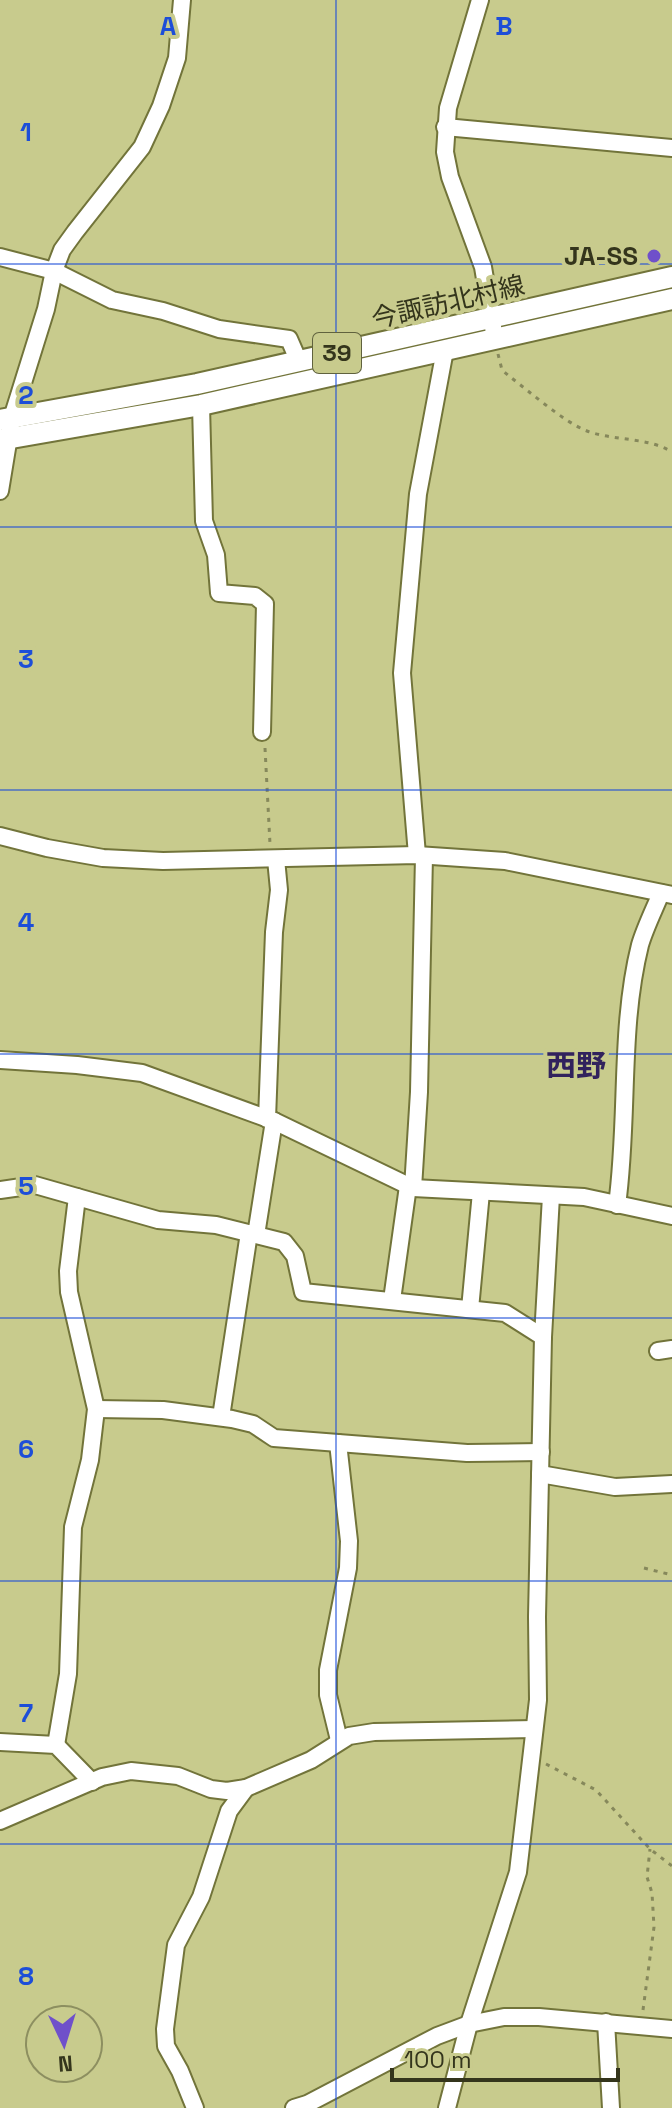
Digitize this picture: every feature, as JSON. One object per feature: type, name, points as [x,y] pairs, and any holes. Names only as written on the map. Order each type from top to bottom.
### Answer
[{"type":"main road","name":"今諏訪北村線","points":[[4,440],[201,405],[445,350],[493,329],[672,277]]},
{"type":"main road","name":"今諏訪北村線","points":[[6,419],[299,362],[672,299]]},
{"type":"street","points":[[0,491],[6,419],[46,309],[54,271],[62,250],[142,147],[161,106],[177,58],[182,0]]},
{"type":"street","points":[[475,5],[448,108],[445,152],[450,177],[483,267],[493,329]]},
{"type":"street","points":[[445,127],[672,148]]},
{"type":"street","points":[[0,257],[54,271],[112,300],[163,311],[219,329],[289,339],[299,362]]},
{"type":"street","points":[[392,1300],[411,1187],[419,1092],[421,856],[402,673],[418,494],[445,350]]},
{"type":"street","points":[[201,405],[204,521],[216,555],[219,593],[255,596],[265,604],[262,732]]},
{"type":"street","points":[[0,836],[103,858],[163,861],[421,856],[505,861],[666,894],[641,943],[630,1003],[624,1159],[617,1205]]},
{"type":"street","points":[[221,1417],[271,1120],[274,932],[279,890],[273,859]]},
{"type":"street","points":[[0,1060],[142,1073],[271,1120],[411,1187],[584,1197],[672,1216]]},
{"type":"street","points":[[0,1190],[35,1185],[158,1220],[216,1225],[284,1242],[295,1256],[303,1292],[505,1313],[543,1337]]},
{"type":"street","points":[[470,1309],[481,1192]]},
{"type":"street","points":[[447,2108],[469,2024],[518,1872],[538,1700],[543,1337],[551,1196]]},
{"type":"street","points":[[56,1745],[68,1674],[73,1527],[90,1460],[96,1409],[69,1292],[68,1271],[77,1197]]},
{"type":"street","points":[[96,1409],[163,1410],[221,1417],[253,1424],[274,1438],[467,1453],[541,1452]]},
{"type":"street","points":[[338,1443],[349,1541],[348,1568],[328,1670],[328,1695],[339,1740]]},
{"type":"street","points":[[540,1474],[615,1487],[672,1484]]},
{"type":"street","points":[[0,1821],[92,1782],[131,1771],[178,1776],[211,1789],[227,1791],[246,1788],[311,1760],[349,1736],[374,1732],[534,1729]]},
{"type":"street","points":[[0,1742],[56,1745],[92,1782]]},
{"type":"street","points":[[195,2108],[166,2046],[165,2029],[176,1945],[201,1897],[229,1811],[246,1788]]},
{"type":"street","points":[[294,2108],[437,2036],[469,2024],[515,2017],[672,2029]]},
{"type":"street","points":[[606,2022],[611,2108]]},
{"type":"path","points":[[493,329],[502,370],[575,424],[599,434],[661,445],[672,452]]},
{"type":"path","points":[[262,732],[267,756],[273,859]]},
{"type":"path","points":[[644,1568],[672,1575]]},
{"type":"path","points":[[531,1756],[596,1790],[650,1849],[672,1866]]},
{"type":"path","points":[[640,2025],[654,1927],[652,1893],[647,1877],[650,1849]]},
{"type":"place","name":"JA-SS","points":[[654,256]]},
{"type":"district","name":"西野","points":[[576,1066]]}]
